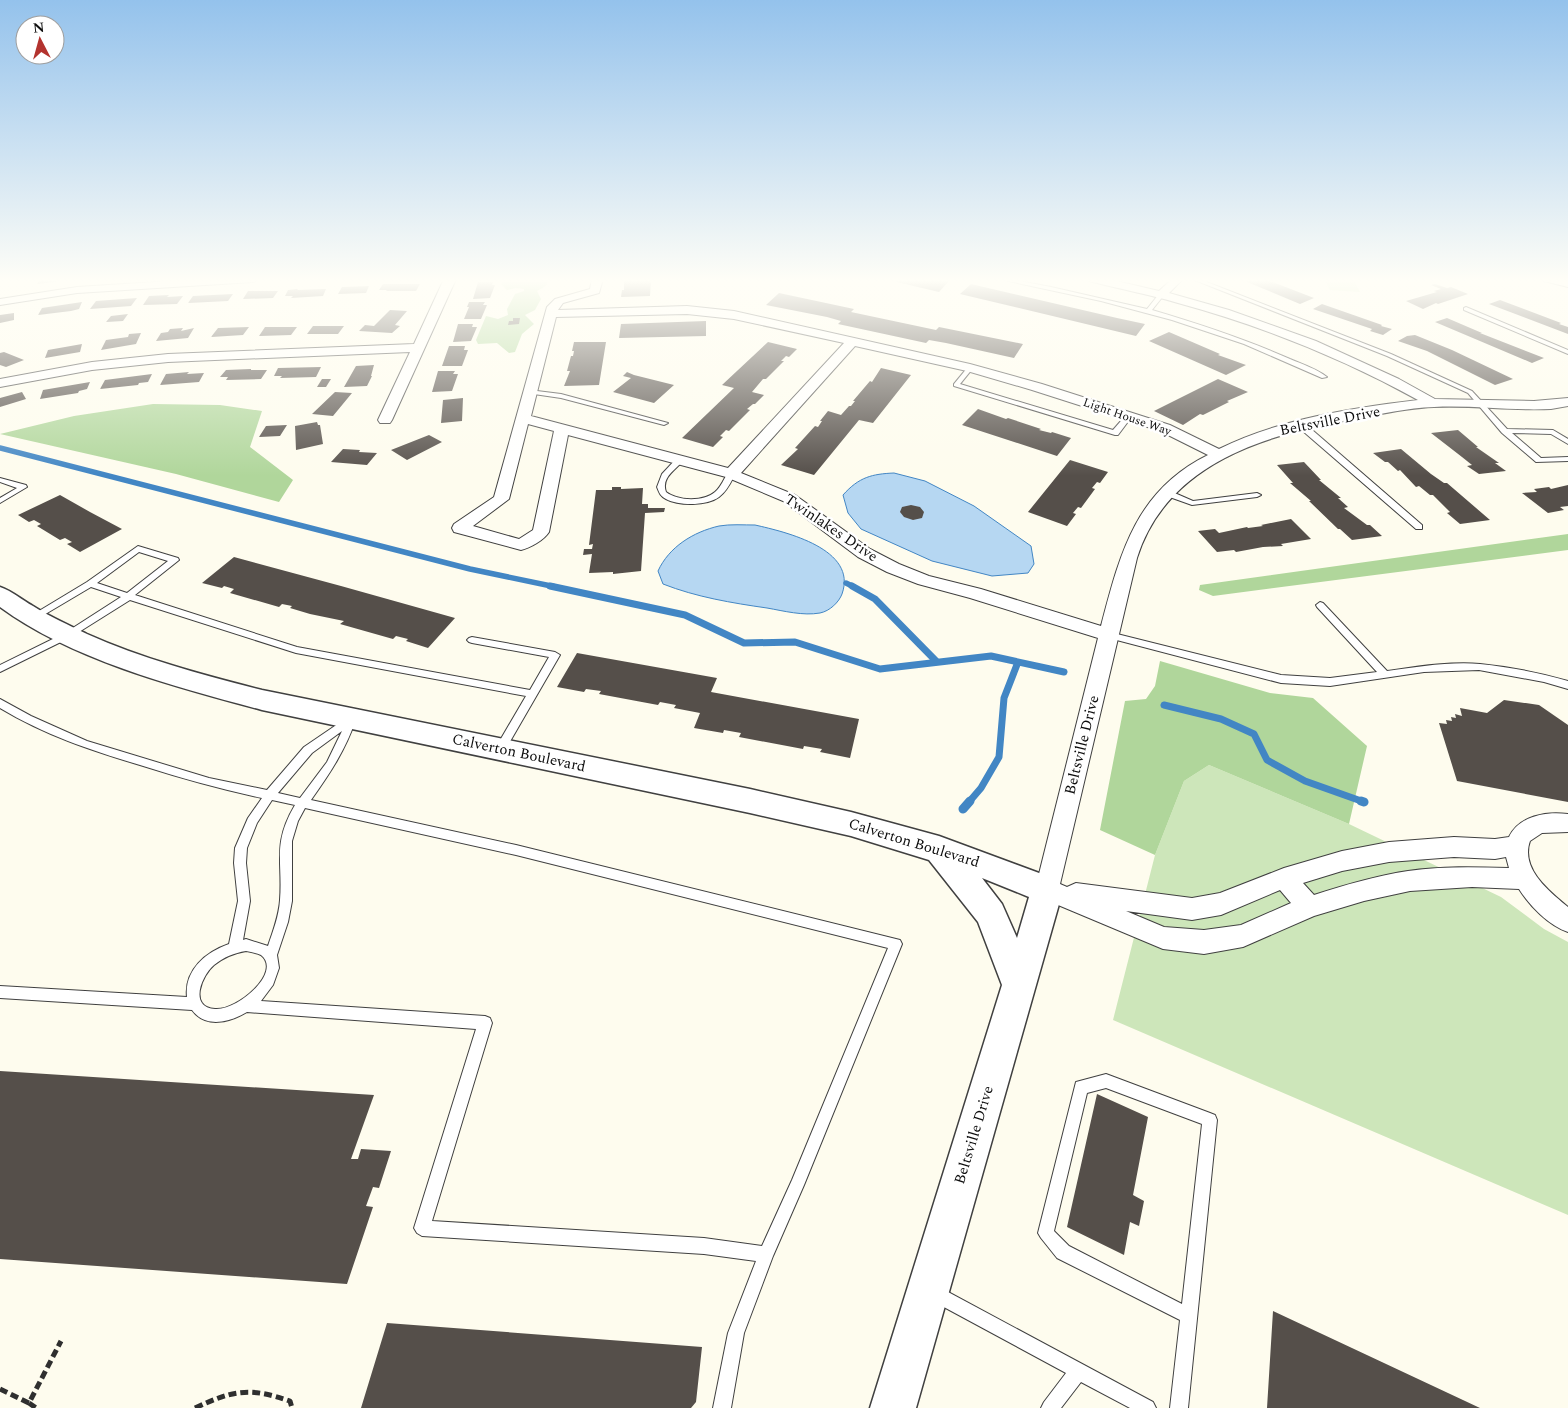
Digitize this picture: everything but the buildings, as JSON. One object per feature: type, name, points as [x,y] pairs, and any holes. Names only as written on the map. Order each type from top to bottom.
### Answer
[{"type":"street","points":[[385,420],[420,345]]},
{"type":"street","points":[[542,345],[501,499],[460,528],[521,545],[541,532],[562,429]]},
{"type":"street","points":[[731,474],[849,345]]},
{"type":"street","name":"Light House Way","points":[[868,345],[970,368],[1128,415],[1165,428],[1219,454]]},
{"type":"street","points":[[1310,345],[1398,382],[1433,403]]},
{"type":"street","points":[[0,383],[92,366],[168,358],[418,348]]},
{"type":"street","name":"Beltsville Drive","points":[[892,1408],[1047,890],[1131,549],[1140,528],[1168,493],[1187,476],[1219,454],[1246,441],[1300,424],[1433,403],[1532,405],[1568,402]]},
{"type":"street","name":"Twinlakes Drive","points":[[522,418],[731,474],[788,498],[864,553],[893,568],[924,580],[975,593],[1109,635]]},
{"type":"street","name":"Calverton Boulevard","points":[[0,595],[34,617],[68,635],[132,662],[194,682],[262,700],[787,808],[882,832],[939,849],[997,868],[1047,890]]},
{"type":"street","points":[[1568,823],[1550,822],[1535,825],[1521,835],[1516,846],[1518,864],[1536,895],[1568,921]]},
{"type":"street","points":[[1047,890],[1192,909],[1221,904],[1284,878],[1342,861],[1389,852],[1454,847],[1495,849],[1516,846]]},
{"type":"street","points":[[939,849],[991,914],[1019,986]]},
{"type":"street","points":[[1047,890],[1163,938],[1204,942],[1243,936],[1309,907],[1364,890],[1410,881],[1472,877],[1525,879]]},
{"type":"street","points":[[1284,878],[1309,907]]},
{"type":"lane","points":[[1250,345],[1278,355],[1324,377]]},
{"type":"lane","points":[[1363,345],[1470,392],[1505,430],[1539,460],[1568,459]]},
{"type":"lane","points":[[1551,345],[1568,352]]},
{"type":"lane","points":[[970,368],[956,385],[1115,433],[1128,415]]},
{"type":"lane","points":[[529,392],[561,396],[664,423]]},
{"type":"lane","points":[[1300,424],[1419,527]]},
{"type":"lane","points":[[1505,430],[1553,432],[1568,442]]},
{"type":"lane","points":[[679,461],[663,476],[660,485],[663,494],[673,500],[690,501],[712,498],[723,490],[731,474]]},
{"type":"lane","points":[[0,480],[23,488],[0,501]]},
{"type":"lane","points":[[1168,493],[1192,503],[1257,495]]},
{"type":"lane","points":[[0,669],[68,635],[129,596],[175,560],[138,549],[90,584],[34,617]]},
{"type":"lane","points":[[90,584],[296,650],[532,694]]},
{"type":"lane","points":[[1320,605],[1385,674]]},
{"type":"lane","points":[[1109,635],[1281,679],[1330,682],[1424,669],[1479,667],[1544,678],[1568,685]]},
{"type":"lane","points":[[472,640],[555,655],[500,749]]},
{"type":"lane","points":[[0,703],[27,719],[84,744],[209,782],[516,850],[896,944],[797,1185],[766,1254],[736,1334],[722,1408]]},
{"type":"lane","points":[[235,947],[244,901],[240,863],[241,848],[252,820],[269,796],[308,750],[352,718]]},
{"type":"lane","points":[[270,956],[282,924],[286,902],[284,856],[288,831],[301,803],[336,755],[352,718]]},
{"type":"lane","points":[[256,946],[265,950],[270,956],[273,965],[272,975],[258,997],[247,1006],[234,1013],[221,1016],[200,1012],[194,1004],[192,994],[194,983],[200,971],[216,957],[235,947],[256,946]]},
{"type":"lane","points":[[0,992],[194,1004]]},
{"type":"lane","points":[[247,1006],[485,1023],[422,1228],[704,1246],[766,1254]]},
{"type":"lane","points":[[1179,1408],[1189,1316],[1210,1120],[1106,1081],[1081,1087],[1046,1233],[1063,1252],[1189,1316]]},
{"type":"lane","points":[[928,1289],[1147,1408]]},
{"type":"lane","points":[[1050,1408],[1079,1371]]},
{"type":"path","points":[[29,1403],[61,1341]]},
{"type":"path","points":[[0,1389],[36,1408]]},
{"type":"path","points":[[195,1408],[239,1390],[266,1392],[290,1401],[292,1408]]},
{"type":"green space","points":[[499,345],[518,345],[515,352],[509,353]]},
{"type":"green space","points":[[153,404],[220,405],[262,411],[250,447],[293,480],[279,502],[176,474],[0,434],[74,416]]},
{"type":"green space","points":[[1568,534],[1568,550],[1213,596],[1199,590],[1200,585]]},
{"type":"green space","points":[[1160,661],[1270,693],[1313,698],[1367,746],[1349,824],[1209,765],[1184,781],[1155,855],[1100,830],[1125,701],[1146,699],[1155,686]]},
{"type":"green space","points":[[1209,765],[1349,824],[1501,897],[1544,929],[1568,942],[1568,1215],[1113,1020],[1155,855],[1184,781]]},
{"type":"water","points":[[894,473],[925,481],[974,506],[1031,546],[1034,564],[1028,573],[992,576],[932,561],[861,529],[848,513],[843,495],[860,480],[879,474]]},
{"type":"water","points":[[755,525],[800,538],[830,554],[840,565],[844,578],[842,594],[839,600],[824,612],[800,614],[714,599],[688,593],[663,584],[658,571],[675,548],[683,542],[700,532],[719,526]]},
{"type":"waterway","points":[[0,448],[470,569],[556,587]]},
{"type":"waterway","points":[[846,583],[852,586]]},
{"type":"waterway","points":[[550,586],[685,615],[744,643],[795,642],[880,669],[991,656],[1064,672]]},
{"type":"waterway","points":[[852,586],[875,599],[937,662]]},
{"type":"waterway","points":[[969,802],[981,788],[999,757],[1004,698],[1018,662]]},
{"type":"waterway","points":[[1164,705],[1221,719],[1254,734],[1267,760],[1305,781],[1364,802],[1361,801]]},
{"type":"waterway","points":[[963,809],[970,801]]}]
